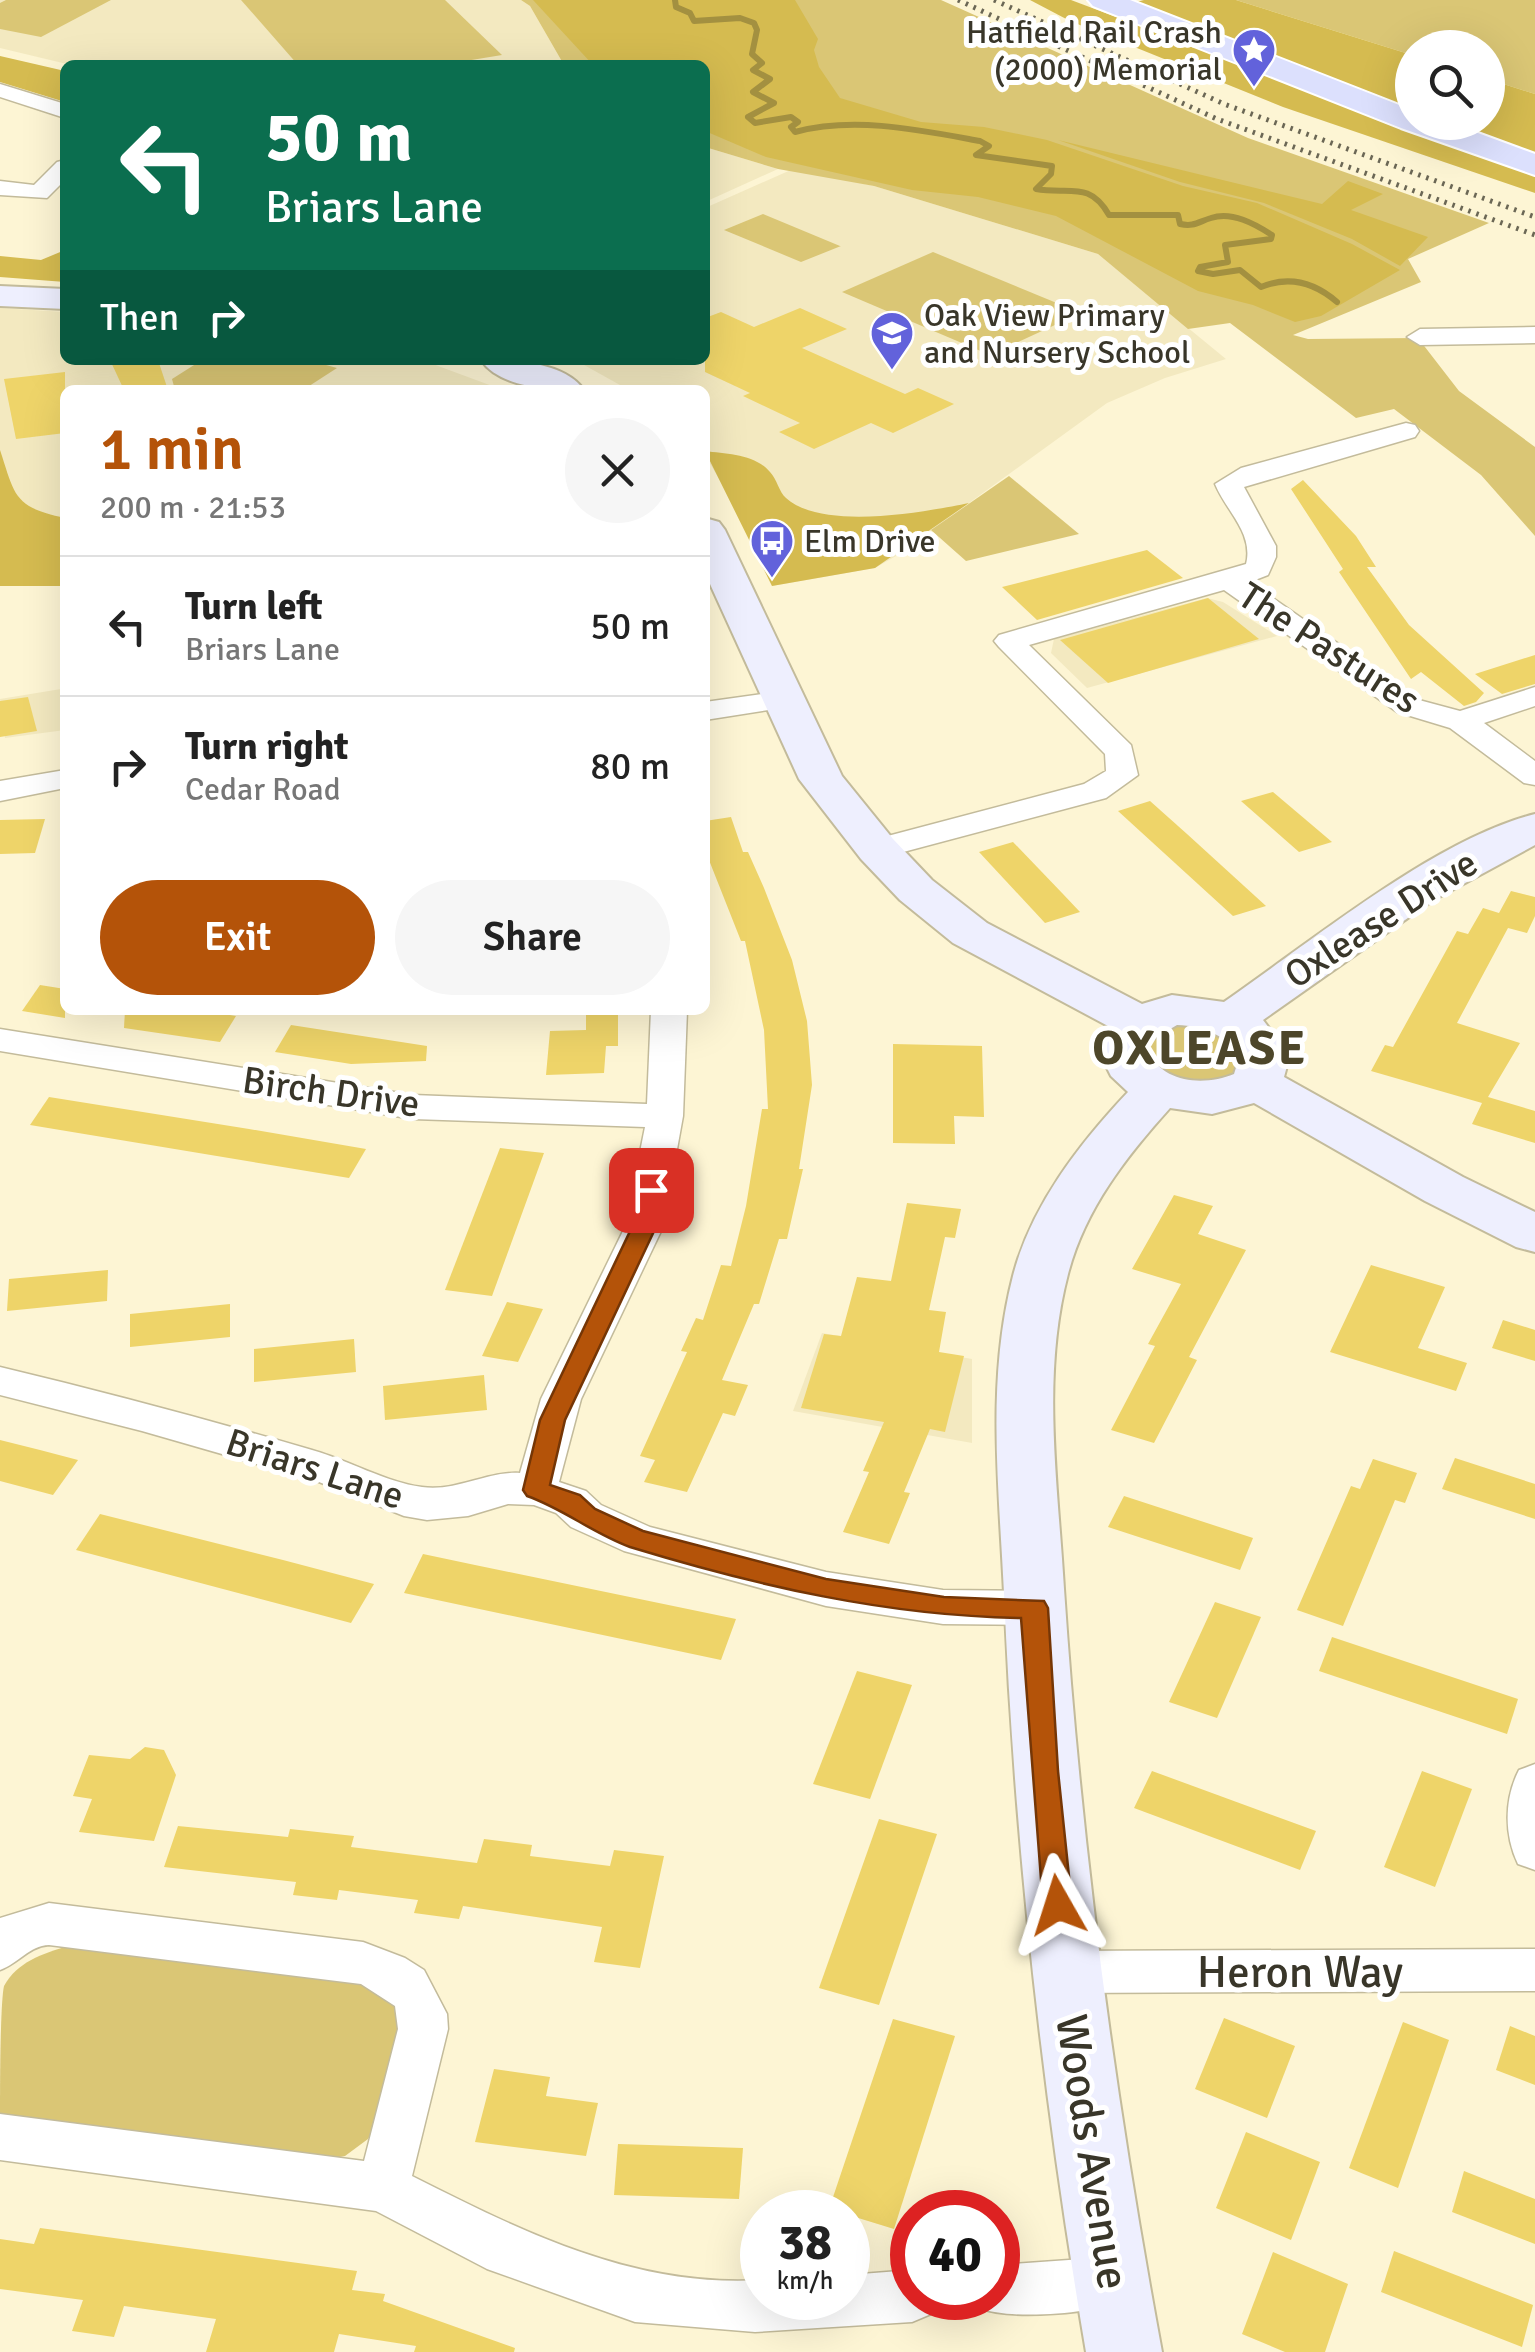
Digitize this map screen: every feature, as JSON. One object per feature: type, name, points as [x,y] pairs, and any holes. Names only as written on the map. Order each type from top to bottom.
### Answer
[{"type":"main road","points":[[1102,0],[1395,115]]},
{"type":"main road","points":[[1465,140],[1535,165]]},
{"type":"street","points":[[0,90],[60,108]]},
{"type":"street","points":[[39,193],[60,172]]},
{"type":"street","points":[[0,188],[60,196]]},
{"type":"street","points":[[0,296],[60,299]]},
{"type":"street","points":[[1420,336],[1535,335]]},
{"type":"street","points":[[510,365],[555,385]]},
{"type":"street","points":[[1228,580],[1258,569],[1264,558],[1264,543],[1228,484],[1251,474],[1406,432]]},
{"type":"street","points":[[710,541],[822,779],[877,849],[916,890],[970,934],[1137,1021]]},
{"type":"street","name":"The Pastures","points":[[877,849],[1095,791],[1122,775],[1120,752],[1009,641],[1228,580],[1408,706],[1461,721],[1535,776]]},
{"type":"street","points":[[1461,721],[1535,696]]},
{"type":"street","points":[[710,711],[783,700]]},
{"type":"street","points":[[0,792],[21,784],[60,780]]},
{"type":"street","name":"Oxlease Drive","points":[[1232,1020],[1397,900],[1527,840]]},
{"type":"street","points":[[1257,1083],[1264,1054],[1251,1032],[1232,1020],[1197,1010],[1172,1010],[1137,1021],[1123,1040],[1122,1056],[1130,1071],[1158,1090],[1183,1097],[1214,1098],[1257,1083],[1444,1189],[1535,1234]]},
{"type":"street","points":[[536,1490],[561,1399],[644,1227],[665,1116],[669,1015]]},
{"type":"street","name":"Birch Drive","points":[[0,1040],[413,1107],[665,1116]]},
{"type":"street","name":"Woods Avenue","points":[[1124,2352],[1064,1972],[1044,1771],[1024,1404],[1032,1316],[1056,1230],[1082,1179],[1158,1090]]},
{"type":"street","name":"Briars Lane","points":[[0,1381],[142,1416],[332,1471],[404,1500],[427,1504],[468,1500],[508,1488],[536,1490],[570,1502],[598,1523],[639,1540],[826,1589],[944,1607],[1034,1608]]},
{"type":"street","points":[[1535,1783],[1530,1826],[1535,1850]]},
{"type":"street","points":[[0,1949],[12,1934],[32,1925],[49,1924],[363,1963],[388,1972],[408,1985],[422,2005],[423,2029],[384,2188]]},
{"type":"street","name":"Heron Way","points":[[1064,1972],[1535,1970]]},
{"type":"street","points":[[0,2137],[384,2188],[506,2252],[635,2296],[755,2306],[890,2297]]},
{"type":"street","points":[[1020,2288],[1111,2282]]},
{"type":"shaded area","points":[[0,0],[521,0],[530,6],[561,60],[60,62],[0,48]]},
{"type":"shaded area","points":[[111,0],[41,37],[0,29],[0,3]]},
{"type":"shaded area","points":[[241,0],[445,0],[502,55],[472,60],[294,60]]},
{"type":"shaded area","points":[[521,0],[941,0],[1248,138],[1489,223],[1408,259],[1421,282],[1293,335],[1308,339],[1418,338],[1459,391],[1535,447],[1535,536],[1481,475],[1394,409],[1356,418],[1230,323],[1188,329],[1098,254],[874,186],[778,169],[710,149],[710,60],[561,60],[530,6]]},
{"type":"shaded area","points":[[533,0],[795,0],[818,39],[814,50],[819,67],[840,98],[921,122],[984,127],[1047,140],[1183,186],[1257,203],[1352,244],[1400,270],[1321,316],[1295,322],[1253,305],[1198,291],[1056,216],[978,197],[912,190],[766,157],[710,133],[710,60],[588,60]]},
{"type":"shaded area","points":[[1030,0],[1071,0],[1395,122],[1395,140],[1442,140],[1535,175],[1535,193],[1283,107],[1070,21]]},
{"type":"shaded area","points":[[1236,0],[1535,0],[1535,94],[1505,84],[1505,30],[1395,30],[1395,50]]},
{"type":"shaded area","points":[[1236,0],[1395,50],[1395,105],[1132,3]]},
{"type":"shaded area","points":[[0,56],[60,70],[60,100],[0,82]]},
{"type":"shaded area","points":[[1505,84],[1535,94],[1535,156],[1490,140],[1505,140]]},
{"type":"shaded area","points":[[1058,140],[1322,204],[1348,181],[1383,194],[1351,210],[1428,237],[1400,266],[1352,239],[1264,203],[1180,182]]},
{"type":"shaded area","points":[[710,149],[778,169],[710,200]]},
{"type":"shaded area","name":"Oak View Primary and Nursery School","points":[[793,169],[874,186],[1098,254],[1226,359],[1165,378],[1107,403],[875,568],[772,586],[710,464],[710,385],[620,385],[584,365],[710,365],[710,206]]},
{"type":"shaded area","points":[[763,214],[841,246],[801,262],[724,230]]},
{"type":"shaded area","points":[[60,252],[60,282],[0,277],[0,256],[41,260]]},
{"type":"shaded area","points":[[933,252],[1081,313],[990,355],[842,292]]},
{"type":"shaded area","points":[[0,308],[60,312],[60,365],[436,365],[490,385],[60,385],[60,586],[0,586]]},
{"type":"shaded area","points":[[194,365],[337,368],[311,385],[174,385],[172,379]]},
{"type":"shaded area","points":[[0,450],[19,497],[35,509],[60,517],[60,586],[0,586]]},
{"type":"shaded area","points":[[710,452],[757,462],[772,475],[786,498],[824,514],[875,516],[969,503],[875,568],[772,586],[710,461]]},
{"type":"shaded area","points":[[1009,476],[1079,534],[966,561],[931,530]]},
{"type":"shaded area","points":[[1207,598],[1223,602],[1277,636],[1087,688],[1051,653],[1054,639]]},
{"type":"shaded area","points":[[60,689],[60,731],[5,738],[0,699]]},
{"type":"shaded area","points":[[1187,1023],[1218,1029],[1242,1055],[1233,1074],[1208,1083],[1186,1081],[1146,1056],[1150,1038],[1171,1025]]},
{"type":"shaded area","points":[[822,1333],[972,1359],[972,1443],[793,1411]]},
{"type":"shaded area","points":[[68,1946],[341,1972],[387,1994],[400,2013],[402,2039],[381,2118],[368,2139],[345,2156],[317,2161],[0,2118],[4,1986],[23,1965]]},
{"type":"building","points":[[800,308],[847,329],[802,348],[905,394],[918,388],[954,404],[893,433],[871,423],[814,449],[779,432],[800,423],[743,396],[750,393],[705,372],[705,365],[710,365],[710,316],[721,312],[754,327]]},
{"type":"building","points":[[112,365],[160,365],[166,385],[122,385]]},
{"type":"building","points":[[65,372],[65,385],[60,385],[60,434],[16,439],[4,379]]},
{"type":"building","points":[[1303,480],[1356,536],[1376,567],[1367,567],[1409,625],[1484,693],[1476,702],[1464,706],[1421,672],[1411,679],[1339,572],[1343,569],[1291,489]]},
{"type":"building","points":[[1147,550],[1183,578],[1037,620],[1002,587]]},
{"type":"building","points":[[1208,598],[1259,639],[1108,683],[1060,640]]},
{"type":"building","points":[[1535,655],[1535,684],[1502,694],[1475,674]]},
{"type":"building","points":[[28,697],[37,731],[0,737],[0,701]]},
{"type":"building","points":[[1273,792],[1332,842],[1299,852],[1241,801]]},
{"type":"building","points":[[1150,801],[1266,906],[1233,916],[1118,811]]},
{"type":"building","points":[[731,817],[792,960],[807,1021],[812,1085],[799,1169],[803,1169],[787,1239],[779,1239],[759,1304],[754,1304],[722,1380],[748,1385],[735,1416],[723,1413],[687,1492],[644,1482],[655,1460],[640,1456],[687,1352],[681,1351],[696,1318],[703,1320],[721,1265],[731,1266],[746,1206],[762,1109],[768,1109],[764,1030],[745,941],[741,941],[710,863],[710,820]]},
{"type":"building","points":[[45,819],[35,853],[0,854],[0,820]]},
{"type":"building","points":[[1013,842],[1080,912],[1045,923],[979,852]]},
{"type":"building","points":[[1511,891],[1535,897],[1535,916],[1527,933],[1508,928],[1457,1023],[1520,1043],[1488,1097],[1535,1111],[1535,1143],[1472,1124],[1482,1103],[1371,1071],[1385,1045],[1393,1047],[1457,931],[1468,934],[1483,908],[1499,913]]},
{"type":"building","points":[[40,985],[60,988],[60,1015],[65,1018],[22,1011]]},
{"type":"building","points":[[125,1015],[236,1016],[220,1042],[124,1028]]},
{"type":"building","points":[[586,1015],[618,1015],[618,1046],[606,1046],[604,1073],[546,1075],[550,1031],[586,1030]]},
{"type":"building","points":[[291,1025],[427,1046],[426,1061],[351,1064],[275,1052]]},
{"type":"building","points":[[893,1044],[982,1046],[984,1117],[954,1116],[955,1144],[893,1143]]},
{"type":"building","points":[[49,1097],[366,1149],[349,1178],[30,1125]]},
{"type":"building","points":[[500,1148],[544,1153],[492,1296],[445,1290]]},
{"type":"building","points":[[1174,1195],[1213,1206],[1198,1234],[1246,1250],[1189,1357],[1197,1360],[1154,1443],[1111,1430],[1155,1346],[1148,1344],[1181,1284],[1132,1269]]},
{"type":"building","points":[[907,1203],[961,1209],[955,1238],[945,1237],[929,1310],[946,1312],[939,1352],[964,1356],[945,1432],[930,1429],[904,1492],[910,1493],[889,1544],[843,1532],[869,1472],[863,1471],[884,1422],[801,1408],[824,1334],[841,1336],[857,1277],[891,1281]]},
{"type":"building","points":[[1371,1265],[1445,1287],[1418,1348],[1467,1363],[1456,1391],[1330,1352]]},
{"type":"building","points":[[108,1270],[107,1301],[7,1311],[9,1279]]},
{"type":"building","points":[[507,1302],[543,1309],[518,1362],[482,1356]]},
{"type":"building","points":[[230,1304],[230,1337],[130,1347],[130,1314]]},
{"type":"building","points":[[1503,1320],[1535,1330],[1535,1361],[1492,1348]]},
{"type":"building","points":[[354,1339],[356,1372],[254,1382],[254,1349]]},
{"type":"building","points":[[484,1375],[487,1410],[385,1420],[383,1386]]},
{"type":"building","points":[[0,1440],[78,1460],[53,1495],[0,1481]]},
{"type":"building","points":[[1455,1458],[1535,1484],[1535,1519],[1442,1489]]},
{"type":"building","points":[[1373,1459],[1417,1473],[1405,1503],[1395,1500],[1343,1626],[1297,1610],[1351,1486],[1360,1489]]},
{"type":"building","points":[[1124,1496],[1253,1538],[1240,1570],[1108,1527]]},
{"type":"building","points":[[100,1514],[374,1584],[351,1623],[76,1550]]},
{"type":"building","points":[[423,1554],[736,1619],[721,1660],[404,1593]]},
{"type":"building","points":[[1215,1602],[1261,1617],[1217,1718],[1169,1702]]},
{"type":"building","points":[[1332,1637],[1518,1699],[1507,1734],[1319,1671]]},
{"type":"building","points":[[857,1671],[912,1685],[870,1799],[813,1784]]},
{"type":"building","points":[[145,1747],[164,1750],[176,1775],[154,1841],[79,1832],[92,1799],[73,1796],[89,1755],[130,1759]]},
{"type":"building","points":[[1152,1771],[1316,1831],[1300,1870],[1134,1808]]},
{"type":"building","points":[[1422,1771],[1472,1789],[1435,1887],[1384,1867]]},
{"type":"building","points":[[879,1819],[937,1834],[879,2005],[819,1988]]},
{"type":"building","points":[[178,1826],[288,1837],[290,1829],[354,1836],[351,1847],[477,1863],[484,1839],[532,1845],[530,1856],[610,1866],[614,1850],[664,1856],[640,1968],[594,1962],[602,1927],[463,1906],[459,1919],[414,1913],[418,1900],[339,1890],[337,1900],[293,1895],[296,1882],[164,1867]]},
{"type":"building","points":[[1224,2018],[1295,2046],[1267,2118],[1195,2089]]},
{"type":"building","points":[[893,2019],[955,2036],[906,2190],[890,2190],[890,2228],[870,2222],[870,2190],[835,2190]]},
{"type":"building","points":[[1403,2022],[1449,2040],[1398,2188],[1349,2168]]},
{"type":"building","points":[[1510,2026],[1535,2036],[1535,2085],[1496,2070]]},
{"type":"building","points":[[494,2069],[550,2077],[546,2096],[598,2103],[586,2156],[475,2142]]},
{"type":"building","points":[[1246,2132],[1320,2162],[1291,2240],[1216,2208]]},
{"type":"building","points":[[618,2144],[743,2148],[739,2199],[614,2195]]},
{"type":"building","points":[[1464,2171],[1535,2199],[1535,2244],[1452,2212]]},
{"type":"building","points":[[40,2228],[357,2271],[352,2290],[385,2294],[383,2301],[515,2348],[514,2352],[414,2352],[416,2346],[339,2334],[334,2352],[206,2352],[216,2319],[124,2306],[114,2337],[72,2331],[83,2300],[0,2289],[0,2239],[34,2244]]},
{"type":"building","points":[[1394,2251],[1533,2305],[1522,2347],[1381,2292]]},
{"type":"building","points":[[1273,2252],[1348,2284],[1325,2352],[1285,2352],[1242,2334]]},
{"type":"waterway","points":[[675,0],[676,7],[690,13],[694,21],[740,18],[754,23],[757,30],[752,54],[762,63],[753,70],[770,79],[753,92],[774,103],[748,117],[755,123],[791,117],[798,122],[791,127],[795,132],[864,125],[980,141],[989,146],[976,155],[1052,166],[1051,174],[1036,189],[1086,193],[1109,215],[1178,215],[1180,224],[1185,225],[1219,216],[1243,220],[1272,235],[1271,239],[1225,245],[1228,262],[1200,267],[1198,271],[1213,274],[1240,270],[1261,287],[1302,283],[1337,302]]},
{"type":"railway","points":[[958,0],[1217,119],[1535,235]]},
{"type":"railway","points":[[994,0],[1224,104],[1535,217]]},
{"type":"place","name":"Hatfield Rail Crash (2000) Memorial","points":[[1254,88]]},
{"type":"place","name":"Oak View Primary and Nursery School","points":[[892,371]]},
{"type":"place","name":"Elm Drive","points":[[772,579]]},
{"type":"district","name":"OXLEASE","points":[[1200,1048]]},
{"type":"route","points":[[651,1190],[644,1227],[552,1420],[536,1490],[570,1502],[610,1530],[639,1540],[826,1589],[944,1607],[1034,1608],[1044,1771],[1058,1905]]}]
